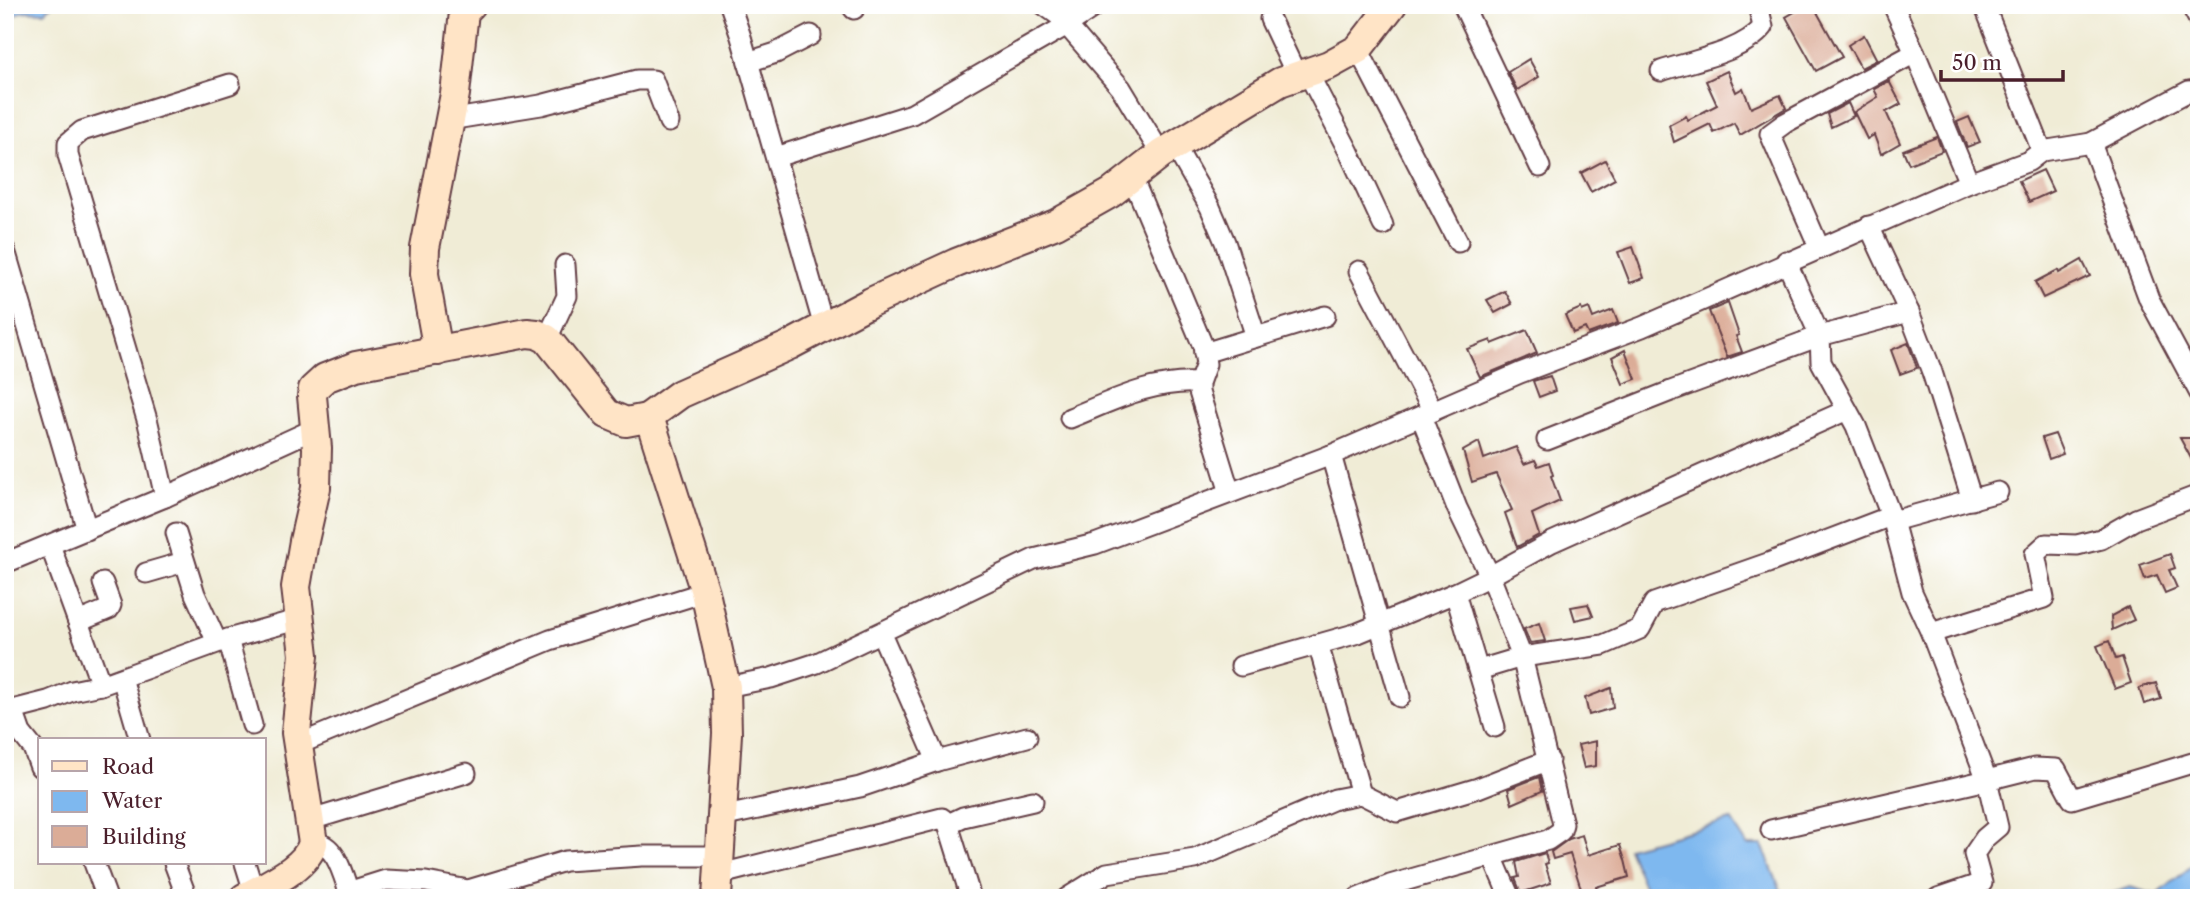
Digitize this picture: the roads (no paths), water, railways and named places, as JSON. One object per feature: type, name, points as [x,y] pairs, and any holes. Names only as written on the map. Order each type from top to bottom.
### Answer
[{"type":"street","points":[[730,5],[824,327]]},
{"type":"street","points":[[1044,5],[1058,15],[1121,88],[1210,208],[1226,242],[1256,337]]},
{"type":"street","points":[[776,158],[912,114],[1097,5]]},
{"type":"street","points":[[245,864],[249,895],[299,866],[308,856],[312,832],[297,745],[297,717],[304,674],[303,637],[296,587],[317,488],[317,448],[312,396],[313,389],[325,378],[356,366],[527,333],[537,334],[547,339],[607,414],[626,422],[647,418],[680,394],[790,345],[871,302],[956,263],[1056,224],[1111,193],[1168,150],[1280,82],[1329,65],[1358,49],[1392,5]]},
{"type":"street","points":[[1463,5],[1540,167]]},
{"type":"street","points":[[1661,71],[1738,46],[1756,36],[1763,27],[1758,5]]},
{"type":"street","points":[[1893,5],[1969,183]]},
{"type":"street","points":[[1984,5],[2042,151]]},
{"type":"street","points":[[2191,5],[2199,20]]},
{"type":"street","points":[[438,351],[424,274],[425,248],[455,94],[464,12],[469,6]]},
{"type":"street","points":[[1270,19],[1349,152],[1383,225]]},
{"type":"street","points":[[748,62],[776,53],[811,35]]},
{"type":"street","points":[[1358,49],[1458,242]]},
{"type":"street","points":[[1819,247],[1770,134],[1785,122],[1915,53]]},
{"type":"street","points":[[449,120],[541,105],[638,80],[653,80],[669,122]]},
{"type":"street","points":[[166,497],[148,423],[68,155],[68,144],[82,131],[230,84]]},
{"type":"street","points":[[726,687],[771,678],[817,663],[1034,559],[1095,544],[1331,455],[1520,373],[1642,327],[1786,261],[1969,183],[2029,161],[2042,151],[2091,143],[2189,90],[2199,90]]},
{"type":"street","points":[[2091,143],[2149,299],[2199,392]]},
{"type":"street","points":[[1132,177],[1204,353],[1206,364],[1199,383],[1199,393],[1230,493]]},
{"type":"street","points":[[1869,226],[1909,312],[1932,372],[1972,500]]},
{"type":"street","points":[[5,250],[87,530]]},
{"type":"street","points":[[1786,261],[1820,336],[1821,362],[1856,426],[1892,518],[1912,592],[1987,780],[1998,827],[1985,838],[1974,854],[1984,890],[1938,898]]},
{"type":"street","points":[[547,339],[566,296],[565,265]]},
{"type":"street","points":[[1358,898],[1390,885],[1548,840],[1561,831],[1563,824],[1522,657],[1490,576],[1457,508],[1427,413],[1359,271]]},
{"type":"street","points":[[1547,440],[1820,336],[1909,312]]},
{"type":"street","points":[[1204,353],[1325,316]]},
{"type":"street","points":[[1070,418],[1153,386],[1179,381],[1199,383]]},
{"type":"street","points":[[1241,666],[1379,625],[1455,593],[1565,537],[1847,410]]},
{"type":"street","points":[[647,418],[705,592],[726,687],[727,734],[717,876]]},
{"type":"street","points":[[5,563],[166,497],[314,429]]},
{"type":"street","points":[[1331,455],[1399,697]]},
{"type":"street","points":[[1479,670],[1522,657],[1603,645],[1640,629],[1654,603],[1892,518],[1998,492]]},
{"type":"street","points":[[1931,634],[2044,598],[2035,554],[2046,544],[2077,545],[2101,539],[2136,519],[2199,495]]},
{"type":"street","points":[[176,533],[195,594],[223,640],[252,725]]},
{"type":"street","points":[[50,545],[101,685]]},
{"type":"street","points":[[146,573],[184,562]]},
{"type":"street","points":[[78,622],[109,609],[111,605],[103,583]]},
{"type":"street","points":[[297,745],[550,640],[705,592]]},
{"type":"street","points":[[1455,593],[1495,727]]},
{"type":"street","points":[[38,762],[33,748],[9,711],[48,701],[72,691],[101,685],[223,640],[300,618]]},
{"type":"street","points":[[881,633],[937,761]]},
{"type":"street","points":[[1318,644],[1362,794]]},
{"type":"street","points":[[122,678],[139,738]]},
{"type":"street","points":[[721,817],[860,787],[937,761],[1027,737]]},
{"type":"street","points":[[1066,898],[1107,873],[1195,859],[1335,799],[1362,794],[1397,812],[1478,788],[1549,760]]},
{"type":"street","points":[[1771,830],[2035,768],[2056,769],[2072,799],[2199,761]]},
{"type":"street","points":[[312,832],[466,774]]},
{"type":"street","points":[[948,824],[963,817],[1033,801]]},
{"type":"street","points":[[312,832],[332,850],[349,895],[386,880],[426,882],[468,890],[565,861],[642,856],[717,876],[942,818],[948,824],[971,898]]},
{"type":"street","points":[[1492,856],[1510,898]]},
{"type":"street","points":[[94,864],[107,898]]},
{"type":"street","points":[[174,864],[187,898]]},
{"type":"water","points":[[5,5],[52,5],[45,12],[23,11],[5,21]]},
{"type":"water","points":[[1731,820],[1747,845],[1762,845],[1784,898],[1649,898],[1628,848]]},
{"type":"water","points":[[2199,860],[2199,898],[2099,898],[2130,887],[2157,895]]}]
